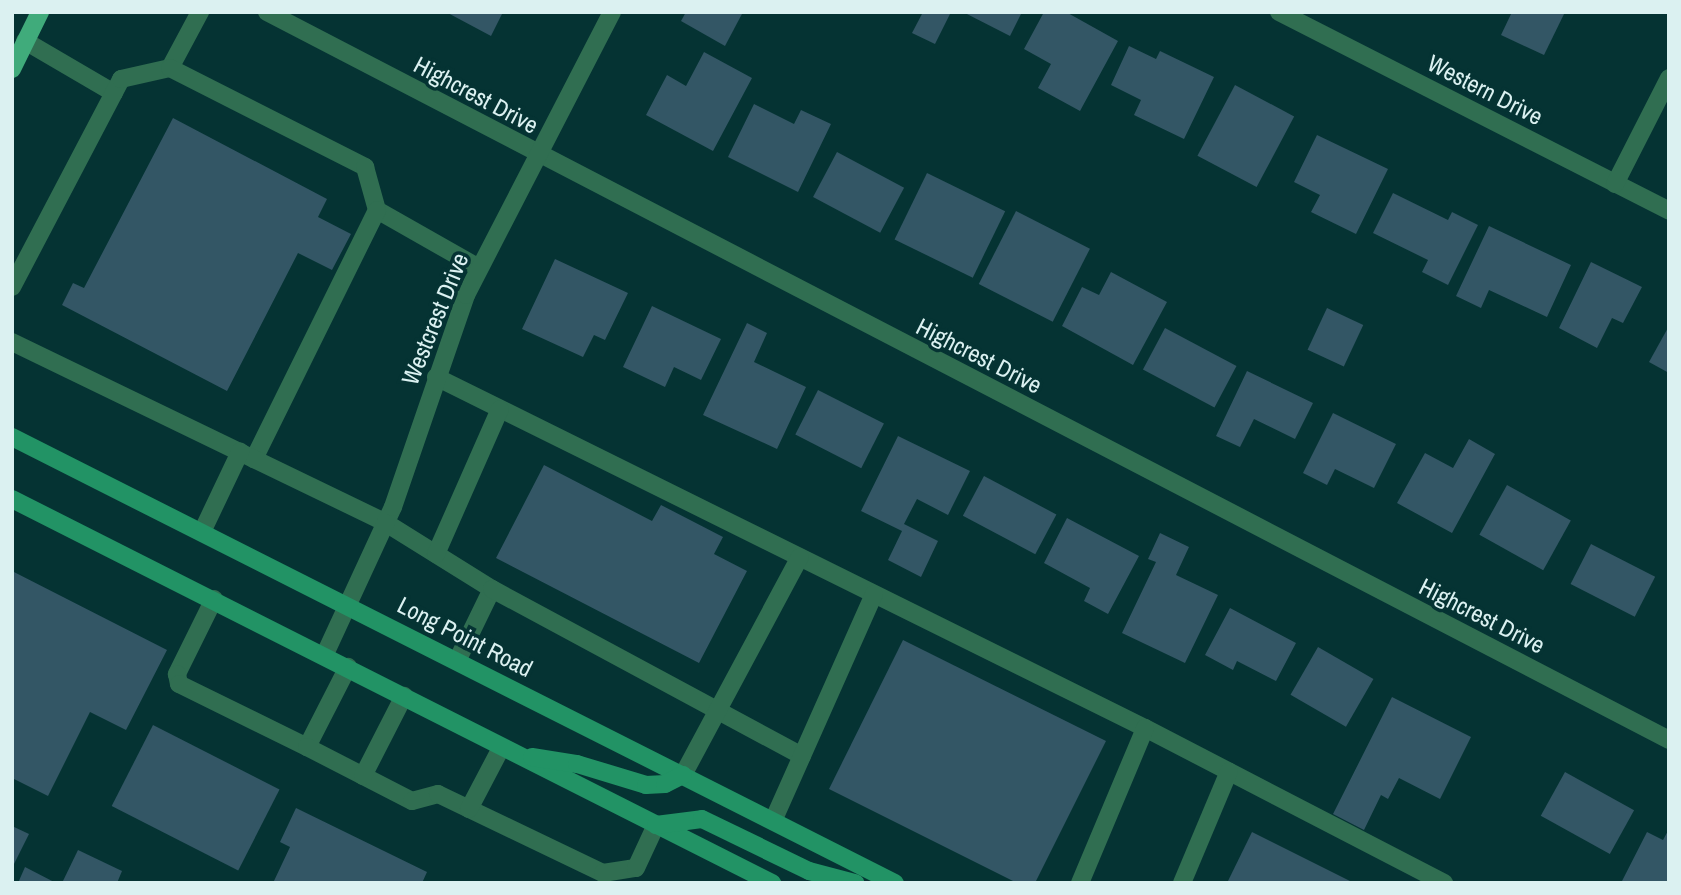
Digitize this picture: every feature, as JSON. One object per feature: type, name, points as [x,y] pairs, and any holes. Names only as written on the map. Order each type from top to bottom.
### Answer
[{"type":"main road","points":[[12,69],[40,12]]},
{"type":"main road","name":"Long Point Road","points":[[12,437],[895,883]]},
{"type":"main road","points":[[12,499],[325,654],[508,751],[772,883]]},
{"type":"main road","points":[[508,751],[577,764],[646,785],[665,784],[683,775]]},
{"type":"main road","points":[[656,825],[702,819],[809,871],[855,883]]},
{"type":"street","points":[[170,68],[200,12]]},
{"type":"street","name":"Westcrest Drive","points":[[325,654],[386,523],[436,377],[479,268],[612,12]]},
{"type":"street","name":"Western Drive","points":[[1279,12],[1669,211]]},
{"type":"street","name":"Highcrest Drive","points":[[272,13],[538,156],[1669,740]]},
{"type":"street","points":[[25,41],[114,93]]},
{"type":"street","points":[[12,287],[121,79],[170,68],[365,167],[377,210],[247,456],[202,532]]},
{"type":"street","points":[[1615,184],[1669,78]]},
{"type":"street","points":[[377,210],[479,268]]},
{"type":"street","points":[[12,342],[386,523],[492,589],[802,756]]},
{"type":"street","points":[[436,377],[1145,728],[1444,883]]},
{"type":"street","points":[[436,554],[500,408]]},
{"type":"street","points":[[683,775],[800,557]]},
{"type":"street","points":[[457,661],[492,589]]},
{"type":"street","points":[[773,821],[874,594]]},
{"type":"street","points":[[214,599],[177,674],[179,684],[412,801],[438,794],[603,873],[636,868],[656,825]]},
{"type":"street","points":[[307,747],[348,667]]},
{"type":"street","points":[[363,776],[404,696]]},
{"type":"street","points":[[1080,883],[1145,728]]},
{"type":"street","points":[[469,809],[508,751]]},
{"type":"street","points":[[1182,883],[1228,771]]},
{"type":"building","points":[[446,12],[503,12],[491,36]]},
{"type":"building","points":[[686,12],[743,12],[725,46],[681,21]]},
{"type":"building","points":[[923,12],[951,12],[935,44],[912,33]]},
{"type":"building","points":[[963,12],[1022,12],[1010,36]]},
{"type":"building","points":[[1044,12],[1066,12],[1118,41],[1080,111],[1038,88],[1051,64],[1024,49]]},
{"type":"building","points":[[1512,12],[1565,12],[1544,55],[1501,35]]},
{"type":"building","points":[[1129,46],[1156,59],[1160,51],[1214,77],[1184,139],[1134,115],[1141,100],[1111,85]]},
{"type":"building","points":[[704,52],[752,78],[713,151],[646,115],[667,75],[686,86]]},
{"type":"building","points":[[1235,85],[1294,116],[1257,187],[1197,156]]},
{"type":"building","points":[[754,104],[794,124],[801,110],[831,124],[798,192],[728,157]]},
{"type":"building","points":[[173,118],[327,199],[318,217],[351,234],[332,270],[298,253],[227,391],[62,305],[73,283],[84,288]]},
{"type":"building","points":[[1317,135],[1388,169],[1356,234],[1311,212],[1320,195],[1294,182]]},
{"type":"building","points":[[837,152],[904,188],[880,233],[813,197]]},
{"type":"building","points":[[927,173],[1005,211],[973,278],[895,240]]},
{"type":"building","points":[[1393,193],[1448,220],[1452,212],[1478,225],[1448,285],[1422,272],[1428,260],[1373,233]]},
{"type":"building","points":[[1016,211],[1090,249],[1053,322],[979,284]]},
{"type":"building","points":[[1489,226],[1571,265],[1547,317],[1489,290],[1481,308],[1456,296]]},
{"type":"building","points":[[555,259],[628,293],[605,340],[594,335],[583,357],[522,329]]},
{"type":"building","points":[[1591,262],[1642,287],[1623,323],[1612,318],[1597,348],[1559,328]]},
{"type":"building","points":[[1111,272],[1167,302],[1133,365],[1062,326],[1082,287],[1099,295]]},
{"type":"building","points":[[652,306],[721,339],[701,380],[674,367],[665,387],[623,367]]},
{"type":"building","points":[[1327,308],[1363,325],[1344,367],[1308,350]]},
{"type":"building","points":[[747,323],[767,333],[754,362],[806,387],[777,449],[703,415]]},
{"type":"building","points":[[1669,326],[1669,373],[1649,362]]},
{"type":"building","points":[[1165,328],[1237,366],[1214,408],[1143,369]]},
{"type":"building","points":[[1247,371],[1313,403],[1295,439],[1254,419],[1240,447],[1216,436]]},
{"type":"building","points":[[818,390],[884,424],[861,468],[795,435]]},
{"type":"building","points":[[1333,413],[1396,444],[1374,488],[1335,469],[1327,485],[1303,473]]},
{"type":"building","points":[[898,436],[970,471],[948,515],[917,499],[904,524],[938,541],[921,577],[888,560],[902,531],[861,511]]},
{"type":"building","points":[[1469,439],[1495,454],[1452,533],[1397,503],[1425,453],[1453,468]]},
{"type":"building","points":[[544,465],[652,521],[661,505],[723,537],[714,554],[747,571],[699,663],[496,558]]},
{"type":"building","points":[[984,476],[1056,514],[1035,554],[963,516]]},
{"type":"building","points":[[1507,485],[1571,520],[1543,570],[1479,535]]},
{"type":"building","points":[[1067,518],[1139,556],[1108,614],[1084,601],[1090,588],[1044,563]]},
{"type":"building","points":[[1160,533],[1189,547],[1176,575],[1218,595],[1185,663],[1122,633],[1156,562],[1148,559]]},
{"type":"building","points":[[1591,544],[1655,577],[1635,617],[1571,584]]},
{"type":"building","points":[[12,571],[167,650],[126,730],[90,712],[48,796],[12,778]]},
{"type":"building","points":[[1230,608],[1296,643],[1276,681],[1237,661],[1233,670],[1205,655]]},
{"type":"building","points":[[903,640],[1106,741],[1035,883],[1017,883],[829,789]]},
{"type":"building","points":[[1318,647],[1373,679],[1346,727],[1290,695]]},
{"type":"building","points":[[1392,697],[1471,737],[1440,799],[1399,778],[1388,799],[1381,795],[1364,830],[1333,814]]},
{"type":"building","points":[[153,725],[280,789],[238,871],[112,806]]},
{"type":"building","points":[[1565,772],[1634,810],[1610,854],[1541,816]]},
{"type":"building","points":[[296,808],[427,872],[422,883],[273,883],[290,847],[280,842]]},
{"type":"building","points":[[12,826],[29,834],[12,868]]},
{"type":"building","points":[[1669,829],[1669,883],[1621,883],[1647,832],[1663,840]]},
{"type":"building","points":[[1252,832],[1354,883],[1227,883]]},
{"type":"building","points":[[78,850],[122,871],[117,883],[62,883]]},
{"type":"building","points":[[25,867],[56,883],[18,883]]}]
